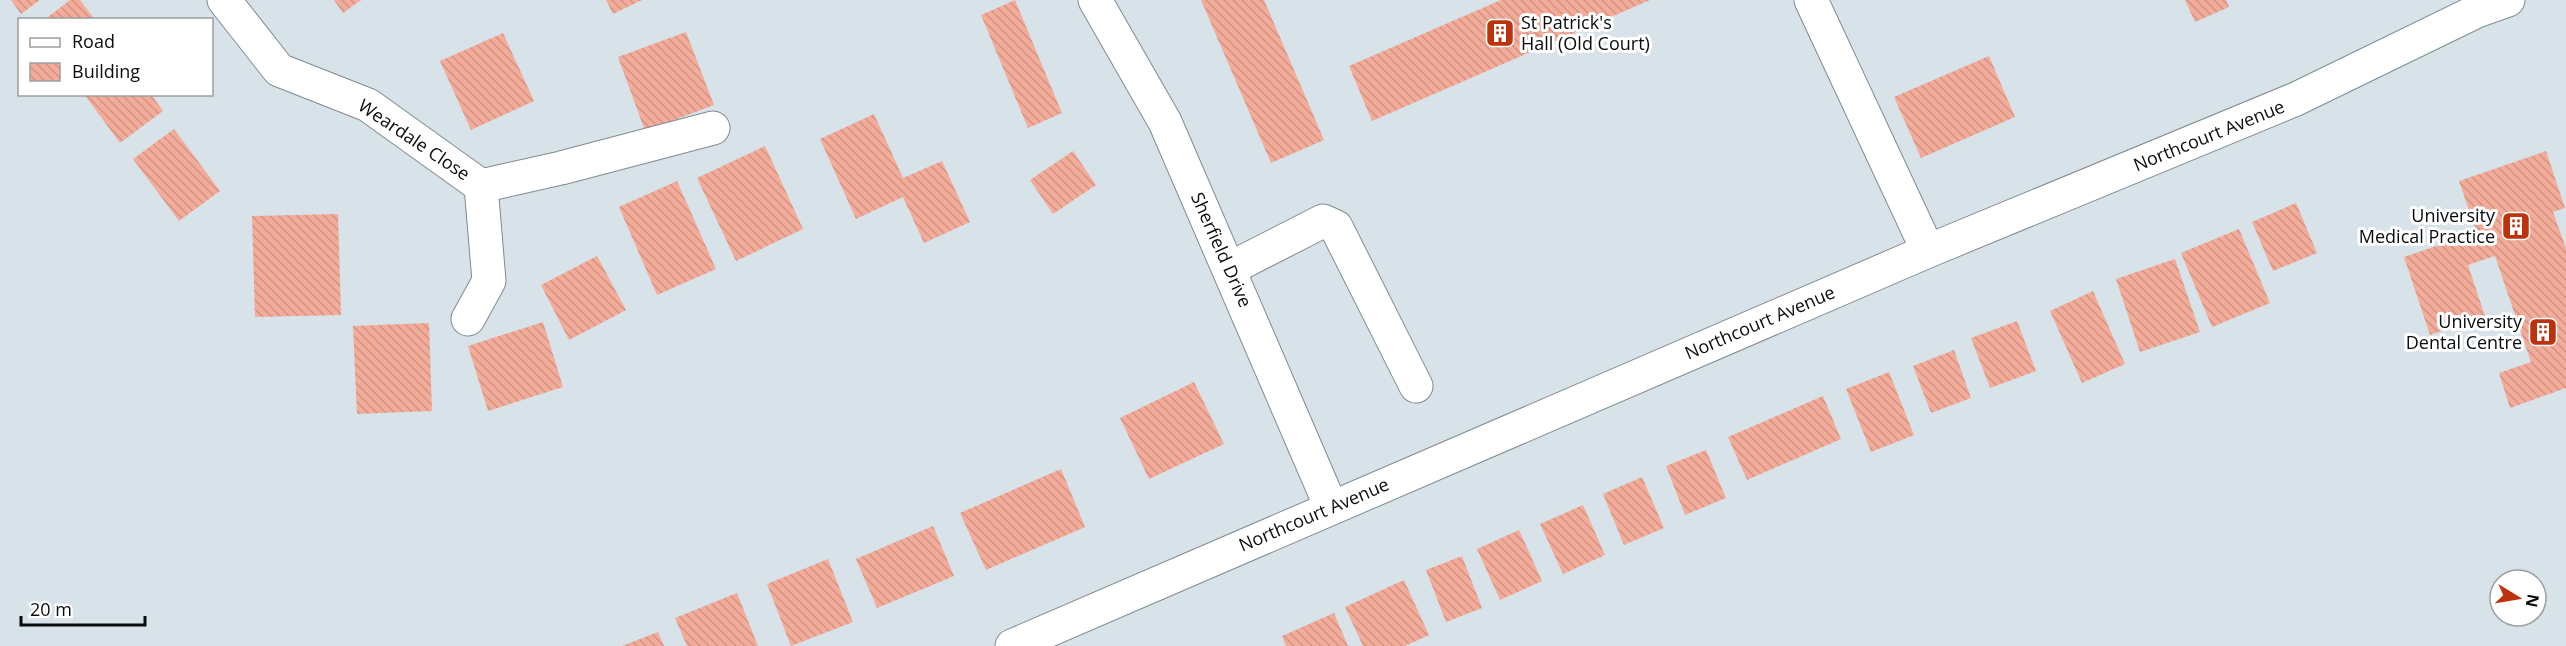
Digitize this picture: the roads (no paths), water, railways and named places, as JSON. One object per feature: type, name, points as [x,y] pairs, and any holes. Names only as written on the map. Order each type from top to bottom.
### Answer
[{"type":"street","name":"Weardale Close","points":[[224,0],[279,70],[368,105],[481,186],[561,168],[713,128]]},
{"type":"street","name":"Sherfield Drive","points":[[1095,0],[1165,122],[1331,507]]},
{"type":"street","points":[[1811,0],[1928,251]]},
{"type":"street","name":"Northcourt Avenue","points":[[1012,646],[1928,251],[2296,99],[2458,20],[2508,0]]},
{"type":"street","name":"Weardale Close","points":[[468,319],[489,281],[481,186]]},
{"type":"street","points":[[1229,269],[1323,221],[1331,222],[1336,227],[1416,386]]},
{"type":"place","name":"St Patrick's Hall (Old Court)","points":[[1500,33]]},
{"type":"place","name":"University Medical Practice","points":[[2516,226]]},
{"type":"place","name":"University Dental Centre","points":[[2543,332]]}]
